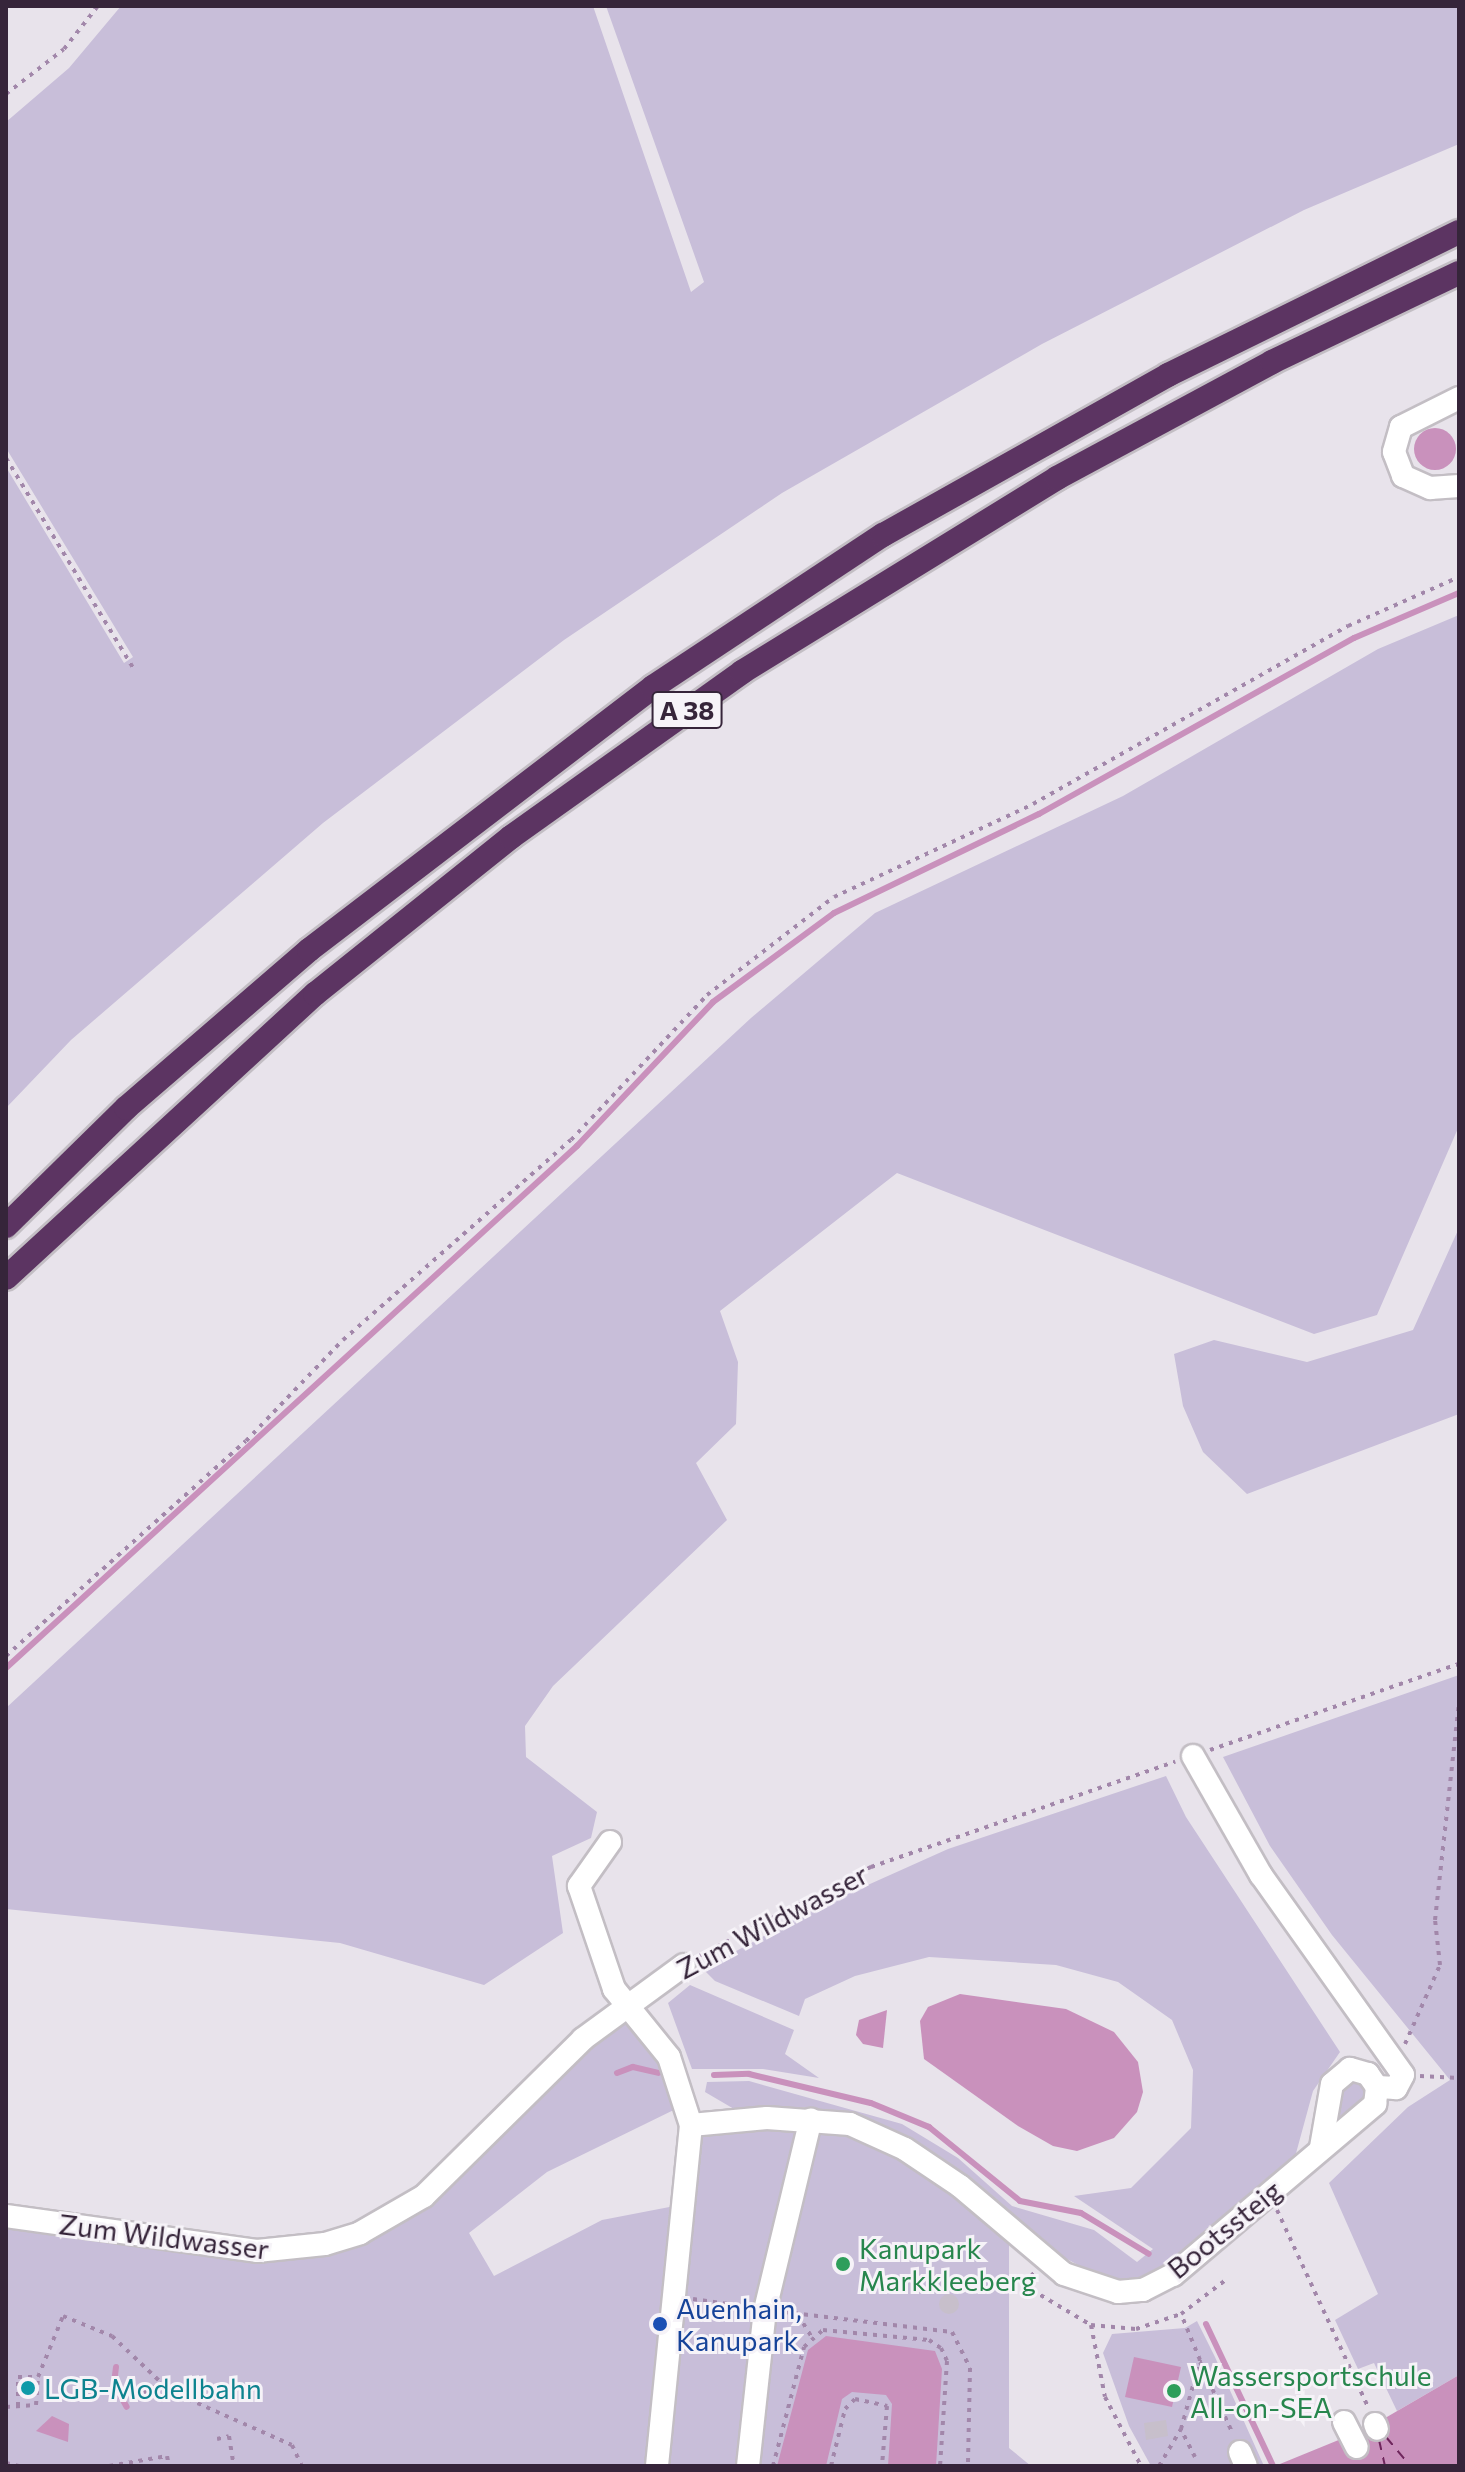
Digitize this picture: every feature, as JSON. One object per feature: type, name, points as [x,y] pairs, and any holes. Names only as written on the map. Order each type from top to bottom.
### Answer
[{"type":"highway","name":"A 38","points":[[6,1226],[126,1108],[309,950],[653,687],[883,535],[1181,368],[1459,232]]},
{"type":"highway","name":"A 38","points":[[6,1278],[315,994],[511,837],[742,672],[1057,478],[1272,362],[1459,273]]},
{"type":"street","points":[[1459,398],[1401,427],[1394,452],[1403,476],[1430,488],[1459,486]]},
{"type":"street","points":[[1193,1756],[1261,1875],[1398,2067]]},
{"type":"street","points":[[610,1842],[579,1886],[614,1989],[669,2057],[691,2125],[657,2466]]},
{"type":"street","name":"Zum Wildwasser","points":[[6,2216],[257,2251],[309,2247],[360,2233],[424,2196],[532,2085],[684,1965]]},
{"type":"street","name":"Bootssteig","points":[[691,2125],[811,2119],[850,2124],[905,2149],[960,2186],[1045,2260],[1093,2287],[1143,2290],[1173,2275],[1375,2104],[1377,2087],[1396,2088],[1398,2067]]},
{"type":"street","points":[[1321,2147],[1332,2084],[1339,2074],[1360,2070],[1377,2087]]},
{"type":"street","points":[[748,2466],[762,2309],[811,2119]]},
{"type":"street","points":[[1344,2422],[1357,2447]]},
{"type":"path","points":[[6,94],[64,49],[98,6]]},
{"type":"path","points":[[6,458],[133,668]]},
{"type":"path","points":[[6,1656],[246,1441],[343,1340],[571,1140],[707,995],[834,897],[1033,804],[1348,626],[1459,577]]},
{"type":"path","name":"Zum Wildwasser","points":[[684,1965],[871,1867],[1459,1664]]},
{"type":"path","points":[[1459,1703],[1435,1920],[1440,1965],[1398,2067],[1429,2079],[1459,2078]]},
{"type":"path","points":[[1269,2193],[1376,2426]]},
{"type":"path","points":[[1045,2260],[1025,2282],[1048,2304],[1091,2325],[1136,2329],[1181,2314],[1227,2279]]},
{"type":"path","points":[[695,2299],[952,2332],[964,2347],[970,2368],[968,2466]]},
{"type":"path","points":[[773,2466],[811,2336],[798,2314]]},
{"type":"path","points":[[1181,2314],[1243,2459]]},
{"type":"path","points":[[6,2407],[36,2405],[38,2377],[63,2316],[112,2336],[161,2383],[292,2445],[302,2466]]},
{"type":"path","points":[[1091,2325],[1105,2397],[1141,2466]]},
{"type":"path","points":[[811,2336],[838,2331],[929,2340],[941,2348],[947,2361],[940,2466]]},
{"type":"path","points":[[1159,2466],[1181,2429],[1200,2360]]},
{"type":"path","points":[[18,2406],[18,2377],[38,2377]]},
{"type":"path","points":[[144,2393],[161,2383]]},
{"type":"path","points":[[831,2466],[845,2409],[855,2399],[887,2406],[882,2466]]},
{"type":"path","points":[[1181,2429],[1195,2457]]},
{"type":"path","points":[[217,2439],[229,2436],[234,2466]]},
{"type":"path","points":[[109,2466],[167,2456],[169,2466]]},
{"type":"path","points":[[6,2463],[19,2466]]},
{"type":"shaded area","points":[[121,6],[593,6],[691,292],[704,282],[606,6],[1459,6],[1459,144],[1304,210],[1042,344],[782,493],[564,640],[323,823],[71,1040],[6,1108],[6,467],[124,663],[133,657],[6,448],[6,122],[69,68]]},
{"type":"shaded area","points":[[1435,428],[1450,434],[1456,449],[1450,464],[1435,470],[1420,464],[1414,449],[1420,434]]},
{"type":"shaded area","points":[[1459,615],[1459,1126],[1377,1315],[1314,1334],[897,1173],[720,1311],[738,1362],[736,1424],[696,1463],[727,1520],[553,1686],[525,1726],[526,1757],[597,1812],[591,1838],[552,1856],[563,1933],[484,1985],[340,1943],[6,1909],[6,1708],[751,1018],[875,913],[1123,796],[1378,649]]},
{"type":"shaded area","points":[[1459,1228],[1459,1414],[1247,1494],[1203,1452],[1183,1406],[1174,1354],[1214,1340],[1307,1362],[1413,1330]]},
{"type":"shaded area","points":[[1459,1675],[1459,2375],[1397,2411],[1374,2363],[1358,2369],[1335,2320],[1378,2294],[1329,2183],[1408,2107],[1450,2080],[1332,1935],[1270,1846],[1223,1757]]},
{"type":"shaded area","points":[[1166,1776],[1186,1817],[1340,2052],[1313,2091],[1295,2157],[1167,2266],[1128,2283],[1108,2281],[1050,2250],[909,2139],[864,2117],[805,2107],[734,2109],[705,2092],[707,2082],[749,2081],[902,2124],[958,2158],[1012,2206],[1094,2230],[1137,2262],[1153,2249],[1074,2196],[1131,2188],[1191,2128],[1193,2070],[1172,2020],[1118,1982],[1056,1965],[929,1957],[855,1976],[805,1999],[799,2016],[715,1981],[703,1969],[812,1910],[948,1849]]},
{"type":"shaded area","points":[[690,1985],[794,2030],[785,2054],[819,2078],[763,2069],[692,2069],[668,2003]]},
{"type":"shaded area","points":[[960,1994],[1066,2009],[1114,2032],[1138,2062],[1143,2092],[1137,2112],[1114,2138],[1077,2151],[1053,2146],[1018,2126],[924,2059],[920,2021],[928,2007]]},
{"type":"shaded area","points":[[628,2007],[688,2103],[547,2172],[469,2233],[494,2276],[602,2220],[685,2204],[691,2125],[850,2124],[1009,2231],[1009,2448],[1031,2466],[6,2466],[6,2216],[257,2251],[394,2217]]},
{"type":"shaded area","points":[[887,2010],[883,2048],[863,2044],[856,2035],[859,2020]]},
{"type":"shaded area","points":[[1350,2081],[1361,2083],[1367,2096],[1343,2119],[1337,2115],[1340,2091]]},
{"type":"shaded area","name":"Wassersportschule All-on-SEA","points":[[1197,2321],[1264,2466],[1151,2466],[1129,2426],[1103,2353],[1112,2334],[1185,2328]]},
{"type":"shaded area","points":[[826,2336],[935,2351],[942,2369],[936,2466],[888,2466],[892,2404],[886,2395],[852,2392],[842,2399],[826,2466],[777,2466],[808,2350]]},
{"type":"shaded area","points":[[1134,2357],[1181,2367],[1172,2407],[1125,2397]]},
{"type":"shaded area","points":[[1459,2375],[1459,2466],[1275,2466],[1368,2428]]},
{"type":"shaded area","points":[[52,2416],[69,2424],[68,2442],[36,2431]]},
{"type":"building","points":[[949,2294],[956,2297],[959,2304],[956,2311],[949,2314],[942,2311],[939,2304],[942,2297]]},
{"type":"building","points":[[1166,2420],[1168,2436],[1146,2440],[1144,2423]]},
{"type":"waterway","points":[[6,1668],[577,1146],[713,1002],[834,913],[1039,814],[1354,638],[1459,593]]},
{"type":"waterway","points":[[617,2073],[633,2067],[658,2073]]},
{"type":"waterway","points":[[714,2075],[749,2074],[871,2103],[929,2127],[1020,2201],[1081,2213],[1149,2254]]},
{"type":"waterway","points":[[1206,2324],[1273,2466]]},
{"type":"waterway","points":[[116,2367],[114,2384],[127,2407]]},
{"type":"ferry route","points":[[1386,2437],[1410,2466]]},
{"type":"ferry route","points":[[1379,2440],[1385,2466]]},
{"type":"place","name":"Kanupark Markkleeberg","points":[[843,2264]]},
{"type":"place","name":"Auenhain, Kanupark","points":[[660,2324]]},
{"type":"place","name":"LGB-Modellbahn","points":[[28,2388]]},
{"type":"place","name":"Wassersportschule All-on-SEA","points":[[1174,2391]]}]
